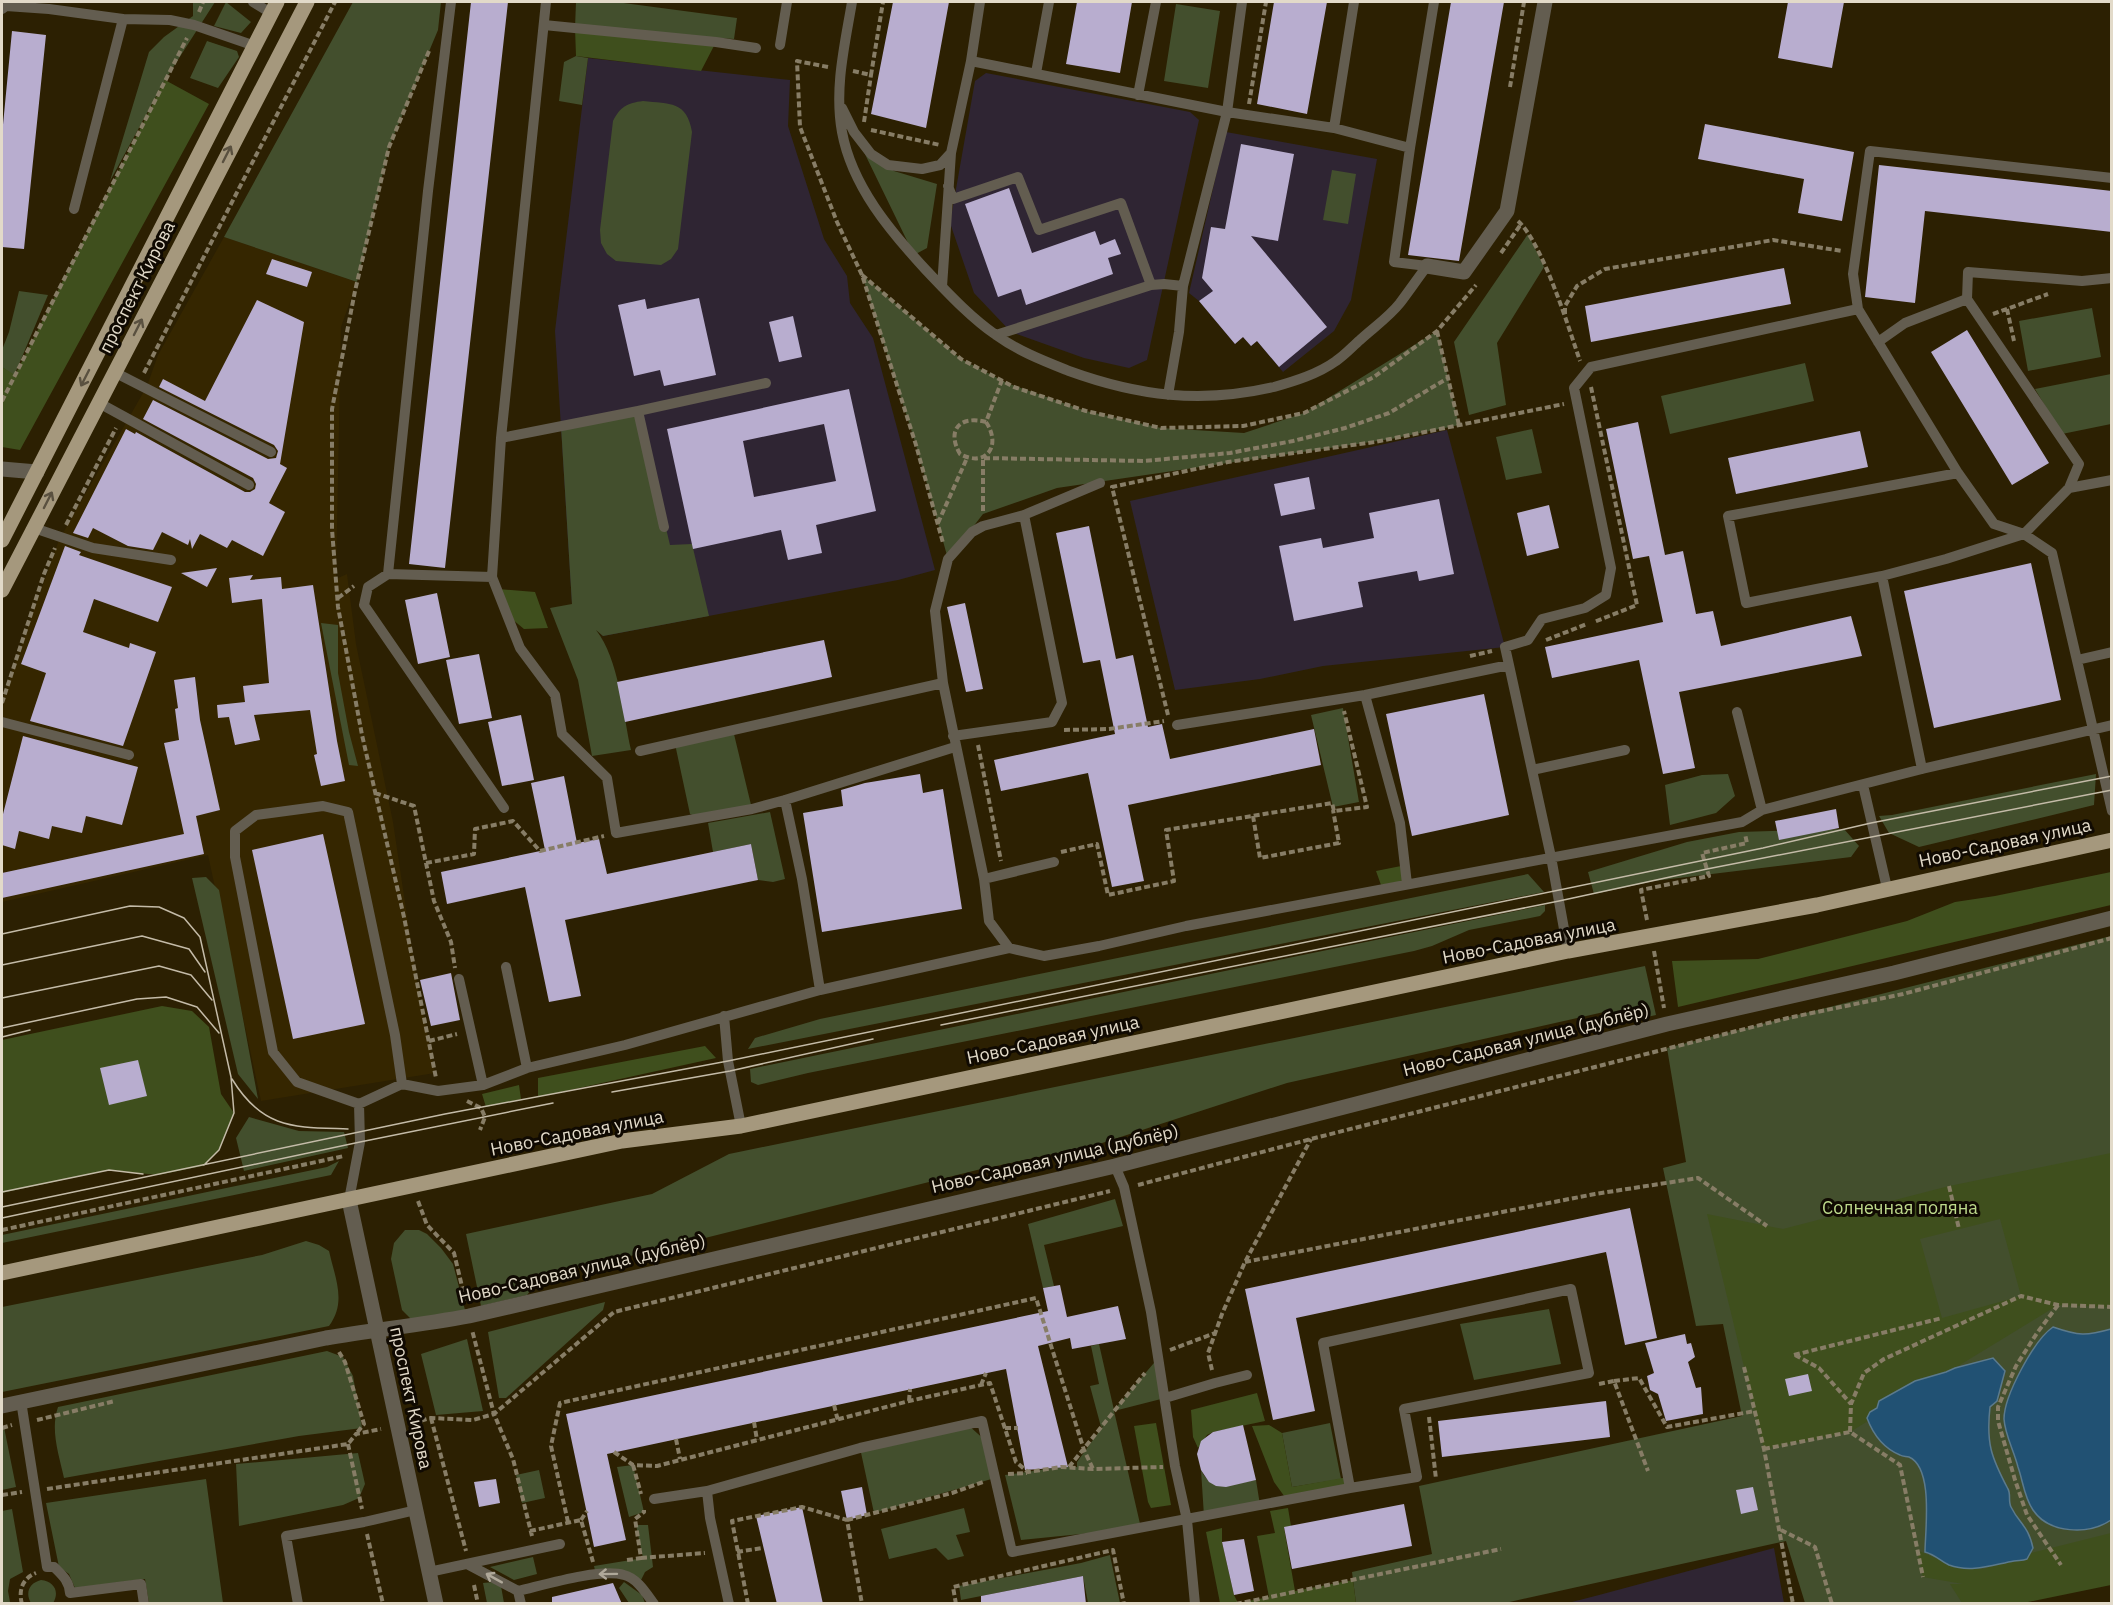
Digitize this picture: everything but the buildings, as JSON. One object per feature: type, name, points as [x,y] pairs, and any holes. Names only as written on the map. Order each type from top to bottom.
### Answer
[{"type":"main road","name":"проспект Кирова","points":[[2,590],[307,2]]},
{"type":"main road","name":"проспект Кирова","points":[[2,540],[274,7]]},
{"type":"main road","name":"Ново-Садовая улица","points":[[2,1273],[622,1142],[741,1126],[1568,951],[1817,904],[2112,840]]},
{"type":"street","points":[[1426,266],[1464,272],[1507,212],[1545,2]]},
{"type":"street","points":[[2,469],[37,472]]},
{"type":"street","name":"Ново-Садовая улица (дублёр)","points":[[2,1406],[326,1338],[416,1326],[469,1316],[1115,1166],[1656,1027],[1894,973],[2112,918]]},
{"type":"street","name":"проспект Кирова","points":[[349,1200],[436,1604]]},
{"type":"lane","points":[[253,2],[274,7]]},
{"type":"lane","points":[[387,574],[428,190],[451,2]]},
{"type":"lane","points":[[546,2],[501,438],[492,577],[520,648],[555,695],[562,734],[607,778],[616,833],[752,809],[785,800],[954,742],[1052,722],[1062,703],[1024,515]]},
{"type":"lane","points":[[780,45],[787,2]]},
{"type":"lane","points":[[852,2],[841,69],[839,102],[842,133],[851,162],[876,210],[907,249],[942,287],[996,335],[1039,360],[1094,380],[1137,391],[1168,396],[1203,397],[1231,395],[1275,386],[1310,376],[1337,361],[1399,304],[1426,266],[1394,262],[1434,2]]},
{"type":"lane","points":[[839,102],[855,132],[871,154],[888,165],[922,169],[940,165],[947,149],[971,61],[980,2]]},
{"type":"lane","points":[[1036,73],[1048,2]]},
{"type":"lane","points":[[1138,95],[1156,2]]},
{"type":"lane","points":[[1168,396],[1179,332],[1183,286],[1227,112],[1242,2]]},
{"type":"lane","points":[[1334,128],[1354,2]]},
{"type":"lane","points":[[2,9],[6,6],[67,6],[123,19],[170,20],[194,25],[255,46]]},
{"type":"lane","points":[[74,209],[123,19]]},
{"type":"lane","points":[[544,25],[756,48]]},
{"type":"lane","points":[[971,61],[1227,112],[1334,128],[1410,148]]},
{"type":"lane","points":[[942,287],[948,186],[947,149]]},
{"type":"lane","points":[[2112,178],[1870,151],[1853,274],[1858,309],[1958,473],[1994,524],[2024,534],[2052,553],[2112,811]]},
{"type":"lane","points":[[948,186],[953,198],[1018,177],[1039,230],[1121,203],[1151,285]]},
{"type":"lane","points":[[1958,473],[1728,516],[1746,603],[1882,576],[1946,559],[2024,534],[2069,488],[2079,464],[1967,299],[1968,272],[2082,281],[2112,278]]},
{"type":"lane","points":[[996,335],[1151,285],[1183,286]]},
{"type":"lane","points":[[1878,342],[1905,323],[1967,299]]},
{"type":"lane","points":[[1568,951],[1551,856],[1505,647],[1528,640],[1542,619],[1585,608],[1606,595],[1611,568],[1574,388],[1591,367],[1858,309]]},
{"type":"lane","points":[[114,372],[271,452]]},
{"type":"lane","points":[[501,438],[766,383]]},
{"type":"lane","points":[[99,402],[249,485]]},
{"type":"lane","points":[[638,411],[664,527]]},
{"type":"lane","points":[[2069,488],[2112,480]]},
{"type":"lane","points":[[1009,948],[989,921],[984,879],[943,683],[935,611],[948,559],[972,532],[983,526],[1024,515],[1100,483]]},
{"type":"lane","points":[[33,528],[93,548],[171,560]]},
{"type":"lane","points":[[492,577],[387,574],[368,587],[364,605],[504,808]]},
{"type":"lane","points":[[1882,576],[1922,769]]},
{"type":"lane","points":[[2077,660],[2112,652]]},
{"type":"lane","points":[[1172,723],[1365,695],[1509,664]]},
{"type":"lane","points":[[640,752],[943,683]]},
{"type":"lane","points":[[1365,695],[1400,824],[1407,884]]},
{"type":"lane","points":[[1737,712],[1762,810]]},
{"type":"lane","points":[[2,722],[129,755]]},
{"type":"lane","points":[[402,1084],[392,1024],[348,812],[323,806],[256,815],[235,831],[235,857],[273,1052],[297,1082],[359,1104],[402,1084],[438,1091],[483,1084],[527,1068],[625,1045],[820,990],[1009,948],[1044,956],[1186,926],[1742,822],[1762,810],[1922,769],[2112,725]]},
{"type":"lane","points":[[1532,770],[1625,750]]},
{"type":"lane","points":[[1863,785],[1887,888]]},
{"type":"lane","points":[[785,800],[802,879],[820,990]]},
{"type":"lane","points":[[984,879],[1054,858]]},
{"type":"lane","points":[[506,966],[527,1068]]},
{"type":"lane","points":[[457,976],[483,1084]]},
{"type":"lane","points":[[724,1016],[728,1061],[741,1126]]},
{"type":"lane","points":[[349,1200],[360,1142],[359,1104]]},
{"type":"lane","points":[[1115,1166],[1124,1187],[1159,1357],[1175,1466],[1187,1520],[1195,1604]]},
{"type":"lane","points":[[654,1499],[707,1491],[860,1448],[982,1421],[1012,1552],[1417,1477],[1404,1409],[1589,1373],[1571,1289],[1323,1342],[1350,1488]]},
{"type":"lane","points":[[1165,1398],[1247,1375]]},
{"type":"lane","points":[[21,1401],[46,1568],[54,1567],[63,1575],[69,1582],[70,1593],[141,1584],[144,1604]]},
{"type":"lane","points":[[707,1491],[729,1604]]},
{"type":"lane","points":[[298,1604],[286,1536],[416,1510]]},
{"type":"lane","points":[[429,1572],[561,1544]]},
{"type":"lane","points":[[469,1565],[518,1591],[605,1573],[626,1575],[639,1584],[654,1604]]},
{"type":"lane","points":[[518,1591],[521,1604]]},
{"type":"path","points":[[2,401],[194,25],[203,2]]},
{"type":"path","points":[[138,384],[335,2]]},
{"type":"path","points":[[883,2],[864,128],[947,149]]},
{"type":"path","points":[[1249,106],[1266,2]]},
{"type":"path","points":[[871,75],[797,61],[800,127],[837,222],[862,275],[916,445],[948,559]]},
{"type":"path","points":[[1507,212],[1521,224],[1532,239],[1592,390],[1637,605],[1545,641]]},
{"type":"path","points":[[1495,261],[1521,224]]},
{"type":"path","points":[[1565,319],[1564,306],[1577,286],[1605,269],[1773,240],[1856,253]]},
{"type":"path","points":[[862,275],[960,359],[1014,387],[1086,411],[1161,428],[1244,426],[1304,413],[1374,377],[1437,331],[1482,279]]},
{"type":"path","points":[[1980,319],[2050,293]]},
{"type":"path","points":[[1437,331],[1459,425]]},
{"type":"path","points":[[983,526],[983,458],[993,445],[990,428],[986,422],[975,419],[964,422],[956,428],[953,438],[960,454],[967,458],[983,458],[1144,461],[1230,453],[1293,441],[1356,424],[1389,413],[1448,378]]},
{"type":"path","points":[[986,422],[1002,380]]},
{"type":"path","points":[[1062,730],[1109,729],[1172,723],[1112,487],[1228,462],[1376,442],[1576,401]]},
{"type":"path","points":[[2,703],[44,574],[60,537],[122,415]]},
{"type":"path","points":[[938,524],[967,458]]},
{"type":"path","points":[[1460,659],[1505,647]]},
{"type":"path","points":[[1332,803],[1334,812],[1367,807],[1341,699]]},
{"type":"path","points":[[958,763],[980,743],[1002,865]]},
{"type":"path","points":[[375,793],[414,806],[434,901],[451,942],[457,976]]},
{"type":"path","points":[[1054,858],[1096,844],[1108,895],[1174,881],[1166,830],[1332,803]]},
{"type":"path","points":[[1252,816],[1260,858],[1339,843],[1332,803]]},
{"type":"path","points":[[426,863],[474,854],[475,829],[513,821],[540,851],[616,833]]},
{"type":"path","points":[[581,1520],[530,1531],[513,1459],[494,1414],[614,1312],[1143,1184],[1311,1138],[1788,1017],[1903,993],[2112,938]]},
{"type":"path","points":[[429,1041],[466,1032]]},
{"type":"path","points":[[1215,1383],[1208,1353],[1215,1333],[1245,1262],[1311,1138]]},
{"type":"path","points":[[2,1230],[333,1159]]},
{"type":"path","points":[[1245,1262],[1595,1194],[1698,1178],[1767,1226]]},
{"type":"path","points":[[1948,1186],[1959,1229]]},
{"type":"path","points":[[1850,1432],[1851,1404],[1864,1373],[1884,1359],[2021,1296],[2058,1305],[2112,1307]]},
{"type":"path","points":[[568,1522],[551,1446],[560,1403],[1035,1298],[1084,1450],[1093,1469]]},
{"type":"path","points":[[2058,1305],[2016,1366],[1998,1407],[1998,1421],[2027,1515],[2061,1565]]},
{"type":"path","points":[[1851,1404],[1819,1368],[1794,1355],[1942,1318]]},
{"type":"path","points":[[1068,1467],[1159,1357],[1175,1347],[1215,1333]]},
{"type":"path","points":[[2,1495],[348,1444],[364,1424],[345,1362],[339,1352],[331,1348]]},
{"type":"path","points":[[1744,1367],[1764,1449],[1793,1604]]},
{"type":"path","points":[[981,1386],[987,1373]]},
{"type":"path","points":[[1590,1385],[1639,1378],[1668,1427],[1755,1411]]},
{"type":"path","points":[[1614,1381],[1648,1471]]},
{"type":"path","points":[[909,1401],[910,1389]]},
{"type":"path","points":[[2,1428],[121,1400]]},
{"type":"path","points":[[834,1405],[838,1420]]},
{"type":"path","points":[[1429,1414],[1436,1479]]},
{"type":"path","points":[[431,1419],[478,1604]]},
{"type":"path","points":[[754,1422],[757,1440]]},
{"type":"path","points":[[356,1434],[398,1426]]},
{"type":"path","points":[[1005,1428],[1018,1428]]},
{"type":"path","points":[[1764,1449],[1850,1432],[1900,1465],[1923,1577]]},
{"type":"path","points":[[675,1439],[680,1459]]},
{"type":"path","points":[[614,1452],[633,1465],[641,1496]]},
{"type":"path","points":[[748,1604],[732,1521],[802,1507],[847,1520],[952,1493],[995,1478],[1028,1473]]},
{"type":"path","points":[[641,1558],[635,1519],[644,1512],[643,1504]]},
{"type":"path","points":[[586,1511],[581,1520],[594,1566]]},
{"type":"path","points":[[847,1520],[862,1604]]},
{"type":"path","points":[[1780,1530],[1815,1547],[1832,1604]]},
{"type":"path","points":[[617,1562],[762,1548]]},
{"type":"path","points":[[956,1604],[953,1587],[1113,1550],[1124,1604]]},
{"type":"path","points":[[1236,1604],[1501,1550]]},
{"type":"path","points":[[22,1604],[20,1593],[22,1586],[26,1579],[38,1573]]},
{"type":"shaded area","points":[[588,58],[790,80],[788,126],[824,239],[847,276],[850,303],[873,338],[935,570],[898,580],[603,636],[572,604],[555,331]]},
{"type":"shaded area","points":[[986,73],[1190,112],[1199,120],[1147,360],[1129,368],[1084,358],[1011,332],[974,293],[950,223],[975,81]]},
{"type":"shaded area","points":[[1226,132],[1377,159],[1351,300],[1334,331],[1283,372],[1257,341],[1251,346],[1243,337],[1235,344],[1199,301],[1189,293]]},
{"type":"shaded area","points":[[224,237],[357,282],[341,327],[336,579],[347,574],[356,644],[393,822],[417,983],[435,1073],[261,1101],[208,855],[2,902],[2,699],[59,540],[147,386],[158,355]]},
{"type":"shaded area","points":[[1447,430],[1505,647],[1323,666],[1260,679],[1175,690],[1130,501]]},
{"type":"shaded area","points":[[1774,1548],[1784,1603],[1568,1603],[1599,1595]]},
{"type":"green space","points":[[193,2],[215,2],[165,80],[110,181],[149,52],[164,37],[193,16]]},
{"type":"green space","points":[[226,2],[251,22],[241,33],[214,26]]},
{"type":"green space","points":[[353,2],[441,2],[438,30],[389,147],[357,282],[224,237]]},
{"type":"green space","points":[[576,2],[616,2],[737,18],[734,39],[575,28]]},
{"type":"green space","points":[[1176,4],[1220,11],[1208,88],[1164,81]]},
{"type":"green space","points":[[575,28],[716,42],[701,71],[576,56]]},
{"type":"green space","points":[[207,41],[237,51],[239,57],[218,88],[190,78]]},
{"type":"green space","points":[[576,56],[588,58],[582,105],[559,101],[564,62]]},
{"type":"green space","points":[[165,80],[209,104],[20,450],[2,447],[2,367],[15,375]]},
{"type":"green space","points":[[643,101],[669,104],[681,109],[690,122],[692,132],[678,249],[671,259],[661,265],[616,261],[607,254],[601,243],[600,230],[613,121],[625,106]]},
{"type":"green space","points":[[845,113],[866,148],[894,171],[937,184],[927,248],[914,255]]},
{"type":"green space","points":[[1332,170],[1356,174],[1348,224],[1323,220]]},
{"type":"green space","points":[[1528,234],[1544,267],[1497,343],[1506,405],[1469,415],[1454,342]]},
{"type":"green space","points":[[862,275],[961,359],[1007,383],[1086,411],[1161,428],[1244,433],[1304,413],[1437,331],[1459,425],[1391,439],[1057,488],[983,514],[948,559],[916,445]]},
{"type":"green space","points":[[19,291],[48,295],[14,376],[2,367],[2,350]]},
{"type":"green space","points":[[2092,308],[2101,357],[2028,371],[2019,321]]},
{"type":"green space","points":[[1805,363],[1814,401],[1670,434],[1661,396]]},
{"type":"green space","points":[[2111,374],[2111,424],[2062,434],[2035,389]]},
{"type":"green space","points":[[638,411],[670,545],[692,544],[709,616],[603,636],[596,630],[604,642],[615,671],[631,750],[592,756],[578,680],[550,608],[572,604],[561,426]]},
{"type":"green space","points":[[1532,429],[1542,473],[1506,480],[1496,437]]},
{"type":"green space","points":[[498,589],[535,592],[548,628],[524,629],[501,610]]},
{"type":"green space","points":[[321,623],[338,625],[338,673],[358,766],[349,765]]},
{"type":"green space","points":[[1343,708],[1359,802],[1333,807],[1311,715]]},
{"type":"green space","points":[[733,730],[752,809],[700,818],[690,814],[675,744]]},
{"type":"green space","points":[[1728,774],[1735,796],[1716,813],[1670,825],[1665,785],[1702,775]]},
{"type":"green space","points":[[2096,774],[2094,805],[1919,847],[1889,833],[1879,816],[1892,815]]},
{"type":"green space","points":[[770,812],[785,879],[773,882],[758,880],[751,844],[713,852],[708,823]]},
{"type":"green space","points":[[1844,829],[1859,846],[1851,857],[1654,881],[1594,894],[1588,872],[1687,842],[1739,832]]},
{"type":"green space","points":[[1401,866],[1404,881],[1381,885],[1376,871]]},
{"type":"green space","points":[[2111,872],[2111,905],[1678,1007],[1672,961],[1758,959],[1907,921],[1955,902]]},
{"type":"green space","points":[[1528,874],[1544,892],[748,1049],[755,1038],[820,1019]]},
{"type":"green space","points":[[206,877],[219,890],[258,1099],[238,1074],[192,878]]},
{"type":"green space","points":[[1545,905],[1545,911],[1540,916],[1469,930],[1414,951],[758,1085],[751,1082],[750,1069]]},
{"type":"green space","name":"Солнечная поляна","points":[[2111,936],[2111,1552],[2003,1604],[1805,1603],[1786,1541],[1505,1603],[1356,1603],[1352,1572],[1432,1554],[1419,1486],[1742,1416],[1723,1324],[1696,1326],[1663,1168],[1686,1162],[1667,1048]]},
{"type":"green space","points":[[1645,966],[1656,1015],[1608,1026],[1604,1012],[1287,1083],[1096,1145],[977,1170],[661,1249],[542,1276],[527,1295],[481,1306],[466,1234],[652,1194],[729,1154]]},
{"type":"green space","points":[[162,1006],[192,1011],[209,1027],[221,1094],[234,1113],[219,1150],[203,1166],[158,1175],[109,1170],[2,1193],[2,1040]]},
{"type":"green space","points":[[705,1046],[716,1058],[538,1097],[538,1078]]},
{"type":"green space","points":[[519,1085],[521,1099],[486,1107],[482,1094]]},
{"type":"green space","points":[[249,1117],[299,1131],[344,1132],[348,1148],[244,1171],[236,1138]]},
{"type":"green space","points":[[2111,1153],[2111,1307],[2058,1305],[1850,1432],[1764,1449],[1707,1214],[1783,1229],[1949,1186]],"holes":[[[2000,1219],[2021,1296],[1942,1318],[1920,1239]]]},
{"type":"green space","points":[[339,1161],[331,1175],[2,1243],[2,1235],[327,1167]]},
{"type":"green space","points":[[1115,1199],[1123,1226],[1044,1245],[1054,1286],[1043,1288],[1028,1224]]},
{"type":"green space","points":[[405,1230],[419,1230],[427,1234],[453,1264],[465,1310],[412,1320],[402,1310],[391,1259],[394,1243]]},
{"type":"green space","points":[[306,1241],[329,1251],[338,1299],[334,1317],[329,1326],[2,1392],[2,1307],[262,1255]]},
{"type":"green space","points":[[605,1302],[603,1310],[506,1398],[499,1398],[488,1332]]},
{"type":"green space","points":[[1549,1309],[1561,1364],[1474,1380],[1460,1324]]},
{"type":"green space","points":[[467,1339],[483,1411],[436,1415],[421,1354]]},
{"type":"green space","points":[[1099,1344],[1114,1410],[1159,1357],[1165,1398],[1114,1411],[1141,1528],[1021,1540],[1005,1475],[1077,1467],[1077,1462],[1103,1426],[1101,1427],[1090,1386],[1099,1384],[1091,1346]]},
{"type":"green space","points":[[327,1351],[343,1357],[353,1376],[362,1428],[299,1436],[64,1478],[55,1434],[58,1407]]},
{"type":"green space","points":[[1257,1393],[1265,1421],[1213,1432],[1207,1435],[1198,1448],[1193,1437],[1191,1410]]},
{"type":"green space","points":[[1156,1423],[1171,1505],[1151,1508],[1134,1426]]},
{"type":"green space","points":[[1330,1423],[1341,1479],[1292,1487],[1282,1433]]},
{"type":"green space","points":[[967,1424],[987,1442],[995,1478],[874,1513],[860,1448]]},
{"type":"green space","points":[[1269,1425],[1282,1433],[1292,1487],[1348,1477],[1350,1488],[1287,1500],[1274,1482],[1252,1426]]},
{"type":"green space","points":[[4,1427],[16,1487],[2,1490],[2,1428]]},
{"type":"green space","points":[[358,1453],[365,1484],[359,1498],[343,1505],[239,1526],[236,1464]]},
{"type":"green space","points":[[633,1465],[644,1512],[629,1517],[617,1467]]},
{"type":"green space","points":[[539,1470],[545,1498],[522,1503],[516,1475]]},
{"type":"green space","points":[[1201,1470],[1211,1482],[1218,1485],[1256,1480],[1260,1505],[1204,1516]]},
{"type":"green space","points":[[206,1479],[223,1603],[149,1603],[145,1579],[75,1588],[69,1574],[59,1567],[46,1503]]},
{"type":"green space","points":[[964,1508],[970,1532],[956,1535],[964,1556],[948,1560],[936,1548],[889,1559],[881,1529]]},
{"type":"green space","points":[[1288,1508],[1291,1526],[1284,1528],[1295,1591],[1353,1580],[1356,1603],[1238,1603],[1269,1597],[1257,1536],[1275,1533],[1270,1511]]},
{"type":"green space","points":[[12,1509],[23,1572],[10,1579],[8,1591],[10,1602],[2,1603],[2,1511]]},
{"type":"green space","points":[[636,1525],[648,1525],[653,1567],[645,1572],[639,1584],[614,1574],[596,1575],[594,1566],[643,1558]]},
{"type":"green space","points":[[1222,1528],[1222,1542],[1234,1595],[1238,1603],[1220,1603],[1206,1532]]},
{"type":"green space","points":[[2111,1533],[2111,1585],[2023,1603],[1962,1603],[1950,1584],[1963,1584],[1923,1577],[1917,1550],[1953,1566],[1984,1569],[2031,1553]]},
{"type":"green space","points":[[1110,1555],[1120,1603],[1088,1603],[1083,1576],[961,1600],[959,1586],[1081,1563]]},
{"type":"green space","points":[[533,1557],[537,1574],[514,1580],[490,1567]]},
{"type":"green space","points":[[41,1580],[49,1582],[56,1591],[53,1603],[31,1603],[28,1596],[29,1589]]},
{"type":"green space","points":[[493,1582],[501,1586],[504,1603],[487,1603],[483,1583]]},
{"type":"green space","points":[[624,1582],[642,1595],[645,1603],[629,1603],[619,1588]]},
{"type":"water","points":[[2053,1327],[2082,1334],[2111,1329],[2111,1520],[2102,1525],[2081,1530],[2059,1528],[2049,1524],[2033,1510],[2026,1494],[2004,1419],[2009,1397],[2021,1369],[2037,1344]]},
{"type":"water","points":[[1993,1358],[2005,1371],[1997,1401],[1990,1407],[1991,1450],[2009,1491],[2011,1507],[2026,1530],[2033,1548],[2025,1560],[1982,1568],[1957,1567],[1925,1552],[1927,1516],[1922,1474],[1917,1463],[1909,1457],[1894,1452],[1884,1444],[1872,1430],[1867,1418],[1870,1412],[1877,1408],[1879,1401],[1915,1381]]},
{"type":"tram line","points":[[2,1207],[445,1114],[728,1061],[1763,848],[1871,823],[2112,776]]},
{"type":"tram line","points":[[941,1025],[1559,901],[1707,869],[2112,790]]},
{"type":"tram line","points":[[2,934],[130,906],[159,907],[184,918],[200,937],[231,1077],[234,1113],[219,1150],[204,1165]]},
{"type":"tram line","points":[[2,965],[142,936],[189,949],[205,972]]},
{"type":"tram line","points":[[2,998],[159,966],[191,975],[212,1000]]},
{"type":"tram line","points":[[2,1028],[137,999],[166,997],[197,1007],[219,1033]]},
{"type":"tram line","points":[[2,1037],[30,1030]]},
{"type":"tram line","points":[[612,1092],[730,1071],[873,1039]]},
{"type":"tram line","points":[[232,1079],[244,1096],[268,1117],[296,1126],[348,1129]]},
{"type":"tram line","points":[[2,1218],[553,1103]]},
{"type":"tram line","points":[[2,1192],[109,1170],[143,1174]]}]
